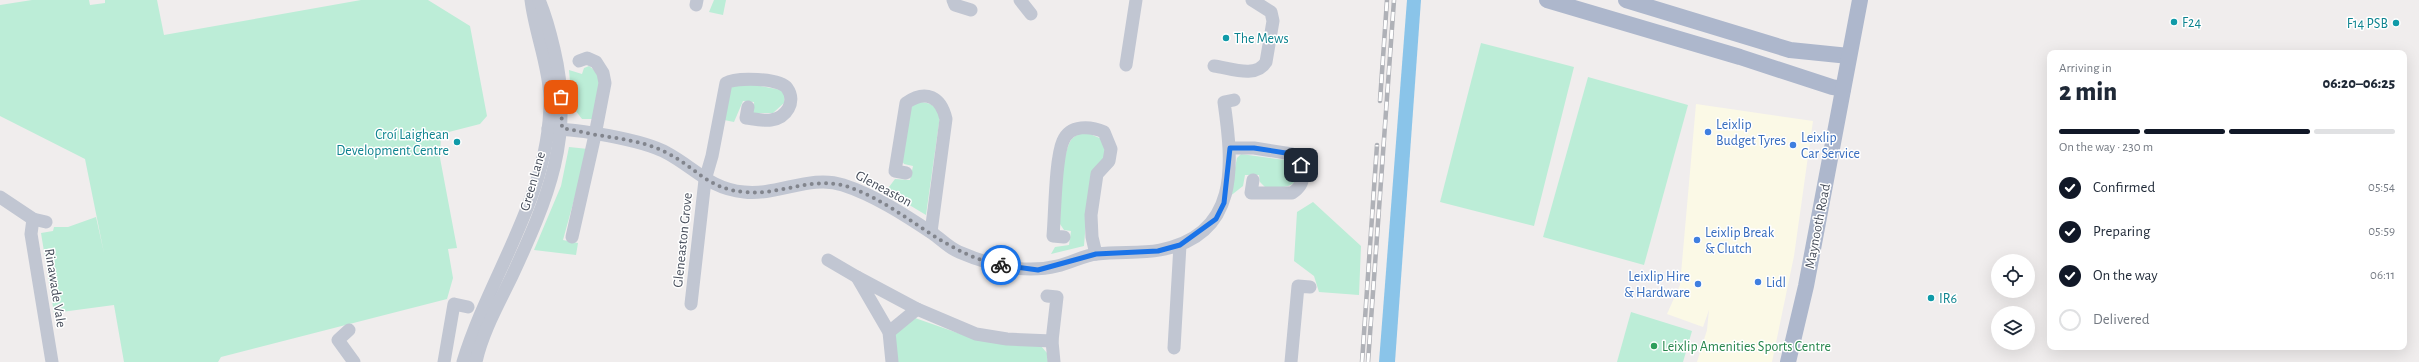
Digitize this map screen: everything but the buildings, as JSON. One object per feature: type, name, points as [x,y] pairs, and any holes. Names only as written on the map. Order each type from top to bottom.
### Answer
[{"type":"main road","points":[[1547,0],[1740,57],[1832,87],[1843,89]]},
{"type":"main road","points":[[1626,0],[1790,50],[1849,56]]},
{"type":"main road","name":"Maynooth Road","points":[[1788,362],[1806,286],[1860,0]]},
{"type":"street","name":"Green Lane","points":[[468,361],[543,165],[548,129],[550,97],[531,0]]},
{"type":"street","name":"Green Lane","points":[[468,361],[479,333],[495,300],[502,296],[535,226],[550,184],[562,128],[560,73],[546,16],[539,0]]},
{"type":"street","points":[[953,0],[955,6],[971,10]]},
{"type":"street","points":[[1020,0],[1031,14]]},
{"type":"street","points":[[1126,65],[1136,0]]},
{"type":"street","points":[[1214,66],[1253,72],[1263,68],[1266,62],[1272,21],[1271,12],[1252,0]]},
{"type":"street","points":[[572,237],[596,135],[604,83],[603,73],[596,62],[587,58],[579,61]]},
{"type":"street","name":"Gleneaston Grove","points":[[691,304],[705,180],[712,156],[726,83],[732,79],[750,78],[783,85],[788,89],[791,101],[790,108],[779,117],[771,120],[746,118],[748,107]]},
{"type":"street","points":[[906,173],[895,171],[906,103],[914,98],[926,96],[934,98],[943,108],[946,119],[931,232]]},
{"type":"street","points":[[1174,348],[1180,245],[1216,219],[1224,203],[1230,148],[1224,102],[1234,100]]},
{"type":"street","points":[[1064,237],[1053,236],[1060,153],[1064,139],[1074,130],[1085,127],[1095,128],[1104,132],[1112,149],[1108,161],[1097,174],[1091,215],[1092,237],[1096,254]]},
{"type":"street","name":"Gleneaston","points":[[548,129],[562,128],[636,141],[664,151],[686,164],[705,180],[719,187],[744,192],[765,192],[813,182],[840,184],[870,196],[931,232],[958,252],[994,264],[1038,270],[1059,266],[1096,254],[1158,251],[1180,245]]},
{"type":"street","points":[[532,197],[547,173],[554,142],[562,128]]},
{"type":"street","points":[[1230,148],[1254,148],[1292,154],[1301,165],[1303,178],[1297,190],[1292,193],[1251,193],[1253,180]]},
{"type":"street","points":[[0,196],[33,219],[46,222]]},
{"type":"street","name":"Rinawade Vale","points":[[33,219],[31,234],[52,362]]},
{"type":"street","points":[[828,260],[917,309],[976,334],[1007,339],[1052,342]]},
{"type":"street","points":[[857,277],[889,332],[892,362]]},
{"type":"street","points":[[1291,362],[1298,286],[1310,287]]},
{"type":"street","points":[[1047,296],[1057,297],[1052,342],[1054,362]]},
{"type":"street","points":[[444,362],[454,304],[468,307]]},
{"type":"street","points":[[889,332],[917,309]]},
{"type":"street","points":[[349,330],[338,340],[354,362]]},
{"type":"shaded area","points":[[1696,104],[1813,121],[1794,256],[1772,362],[1697,362],[1707,330],[1709,310],[1703,327],[1667,314],[1680,285]]},
{"type":"green space","points":[[32,0],[89,0],[90,5],[105,3],[105,0],[157,0],[164,35],[361,0],[428,0],[470,26],[487,116],[480,124],[441,134],[440,158],[457,248],[448,249],[453,278],[447,299],[221,357],[218,362],[124,362],[114,305],[54,313],[41,233],[53,231],[54,227],[68,227],[96,217],[104,253],[85,159],[0,116],[0,5]]},
{"type":"green space","points":[[714,0],[726,0],[723,15],[709,12]]},
{"type":"green space","points":[[1481,43],[1574,67],[1534,226],[1440,202]]},
{"type":"green space","points":[[589,66],[595,71],[598,77],[600,91],[594,119],[582,119],[572,106],[569,70],[582,74],[584,68]]},
{"type":"green space","points":[[1588,77],[1688,105],[1644,265],[1543,237]]},
{"type":"green space","points":[[745,83],[781,90],[785,96],[784,103],[773,113],[753,113],[754,102],[743,101],[734,122],[724,120],[731,86]]},
{"type":"green space","points":[[916,102],[931,104],[940,116],[926,215],[886,191],[895,179],[910,180],[913,166],[904,164],[902,161],[910,109]]},
{"type":"green space","points":[[1085,132],[1102,139],[1105,152],[1102,162],[1091,181],[1089,188],[1084,246],[1051,254],[1055,247],[1069,245],[1071,231],[1064,230],[1060,224],[1063,169],[1067,148],[1071,140]]},
{"type":"green space","points":[[569,147],[588,149],[563,240],[578,243],[576,255],[534,250],[561,186]]},
{"type":"green space","points":[[1241,154],[1292,161],[1296,170],[1296,181],[1287,186],[1266,188],[1260,182],[1259,175],[1245,175],[1243,186],[1229,197],[1237,158]]},
{"type":"green space","points":[[1313,202],[1361,246],[1359,295],[1319,292],[1314,276],[1294,261],[1297,212]]},
{"type":"green space","name":"Leixlip Amenities Sports Centre","points":[[1631,312],[1692,331],[1683,362],[1617,362]]},
{"type":"green space","points":[[915,318],[975,339],[1041,346],[1047,353],[1048,362],[896,362],[895,332]]},
{"type":"water","points":[[1407,0],[1421,0],[1395,362],[1379,362]]},
{"type":"railway","points":[[1380,101],[1387,0]]},
{"type":"railway","points":[[1368,362],[1394,0]]},
{"type":"railway","points":[[1362,362],[1377,145]]},
{"type":"way so far","points":[[561,97],[562,128],[636,141],[664,151],[686,164],[705,180],[719,187],[744,192],[765,192],[813,182],[840,184],[870,196],[931,232],[958,252],[1001,265]]},
{"type":"place","name":"F24","points":[[2174,22]]},
{"type":"place","name":"F14 PSB","points":[[2396,23]]},
{"type":"place","name":"The Mews","points":[[1226,38]]},
{"type":"place","name":"Leixlip Budget Tyres","points":[[1708,132]]},
{"type":"place","name":"Croí Laighean Development Centre","points":[[457,142]]},
{"type":"place","name":"Leixlip Car Service","points":[[1793,145]]},
{"type":"place","name":"Leixlip Break & Clutch","points":[[1697,240]]},
{"type":"place","name":"Lidl","points":[[1758,282]]},
{"type":"place","name":"Leixlip Hire & Hardware","points":[[1698,284]]},
{"type":"place","name":"IR6","points":[[1931,298]]},
{"type":"place","name":"Leixlip Amenities Sports Centre","points":[[1654,346]]},
{"type":"route","points":[[1001,265],[1038,270],[1059,266],[1096,254],[1158,251],[1180,245],[1193,238],[1216,219],[1224,203],[1230,148],[1254,148],[1292,154],[1301,165]]}]
